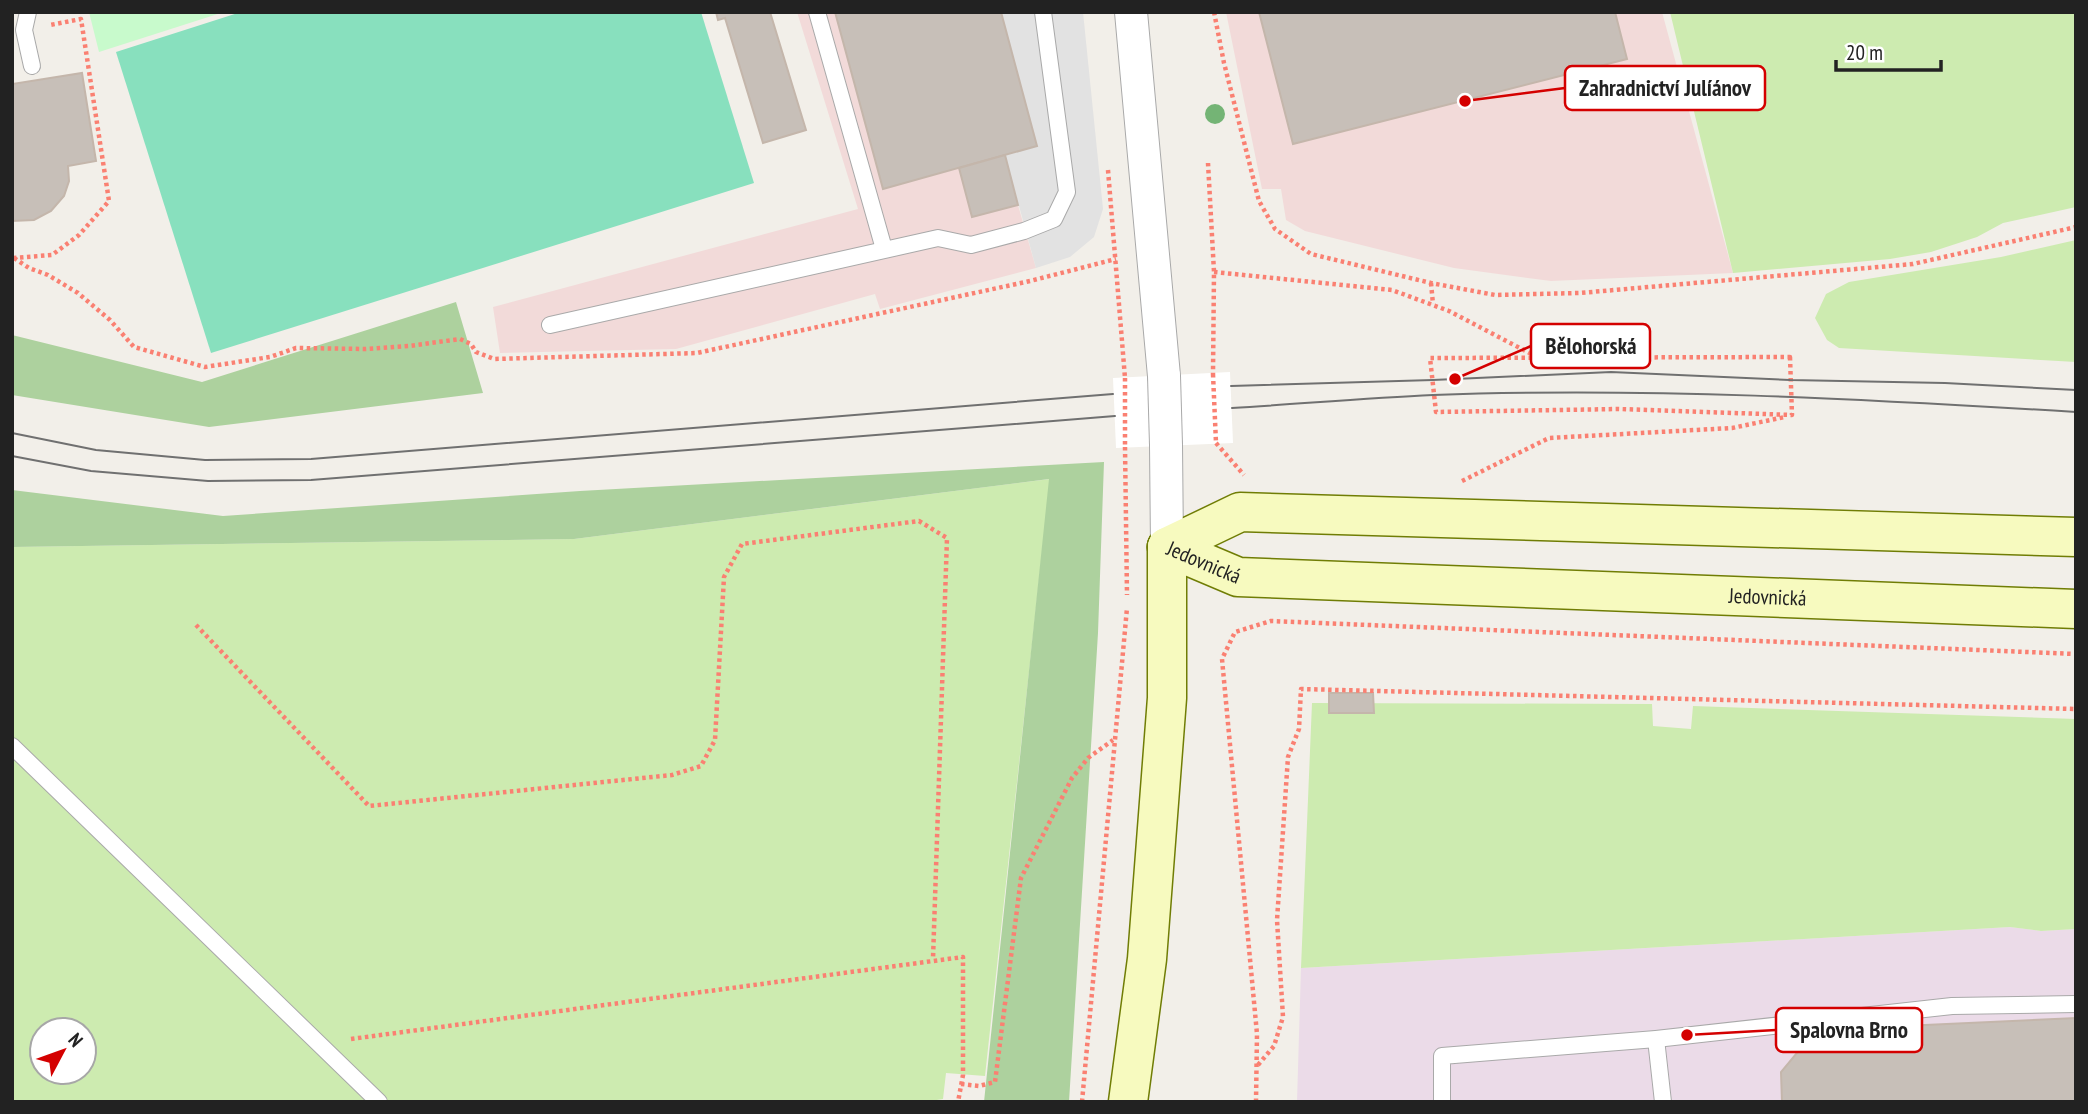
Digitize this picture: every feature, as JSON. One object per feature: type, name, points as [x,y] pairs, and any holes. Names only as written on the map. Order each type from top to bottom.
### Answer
[{"type":"main road","name":"Jedovnická","points":[[1167,547],[1240,512],[2076,537]]},
{"type":"main road","name":"Jedovnická","points":[[1167,547],[1238,577],[2076,610]]},
{"type":"main road","points":[[1128,1102],[1147,960],[1167,698],[1167,547]]},
{"type":"street","points":[[1132,12],[1164,376],[1167,547]]},
{"type":"lane","points":[[28,12],[24,30],[32,66]]},
{"type":"lane","points":[[817,12],[884,250]]},
{"type":"lane","points":[[550,325],[938,238],[971,245],[1024,231],[1054,219],[1067,192],[1043,12]]},
{"type":"lane","points":[[12,746],[379,1102]]},
{"type":"lane","points":[[1442,1102],[1442,1056],[1656,1039],[1952,1006],[2076,1004]]},
{"type":"lane","points":[[1656,1039],[1663,1102]]},
{"type":"path","points":[[1214,12],[1259,201],[1275,229],[1311,254],[1431,283],[1495,295],[1580,293],[1913,264],[2076,226]]},
{"type":"path","points":[[12,258],[52,255],[79,235],[109,201],[81,19],[24,30]]},
{"type":"path","points":[[1208,163],[1214,272],[1213,373],[1216,443],[1242,475],[1255,475]]},
{"type":"path","points":[[1082,1102],[1127,610],[1125,377],[1108,170]]},
{"type":"path","points":[[1214,272],[1392,289],[1433,304],[1539,359]]},
{"type":"path","points":[[1431,283],[1433,304]]},
{"type":"path","points":[[1790,357],[1792,415],[1619,409],[1436,412],[1430,358],[1790,357]]},
{"type":"path","points":[[1458,484],[1549,438],[1732,428],[1792,415]]},
{"type":"path","points":[[196,625],[369,806],[672,775],[701,766],[715,740],[724,577],[741,544],[919,521],[947,538],[933,959]]},
{"type":"path","points":[[1256,1102],[1257,1034],[1222,659],[1235,632],[1271,621],[2076,654]]},
{"type":"path","points":[[1257,1066],[1274,1046],[1283,1017],[1277,920],[1288,758],[1299,729],[1301,690],[2076,709]]},
{"type":"path","points":[[961,1084],[979,1086],[995,1082],[1021,878],[1072,778],[1088,758],[1114,740]]},
{"type":"path","points":[[319,1043],[963,957],[963,1075],[958,1102]]},
{"type":"shaded area","points":[[797,12],[835,12],[883,188],[959,168],[972,216],[1018,205],[1036,268],[880,309],[875,294],[676,349],[500,353],[493,307],[858,209]]},
{"type":"shaded area","points":[[1001,12],[1083,12],[1103,209],[1094,237],[1070,257],[1036,268],[1005,155],[1037,146]]},
{"type":"shaded area","points":[[1226,12],[1662,12],[1733,273],[1551,281],[1454,268],[1305,231],[1286,220],[1281,189],[1262,189]]},
{"type":"shaded area","points":[[2010,927],[2041,931],[2076,929],[2076,1102],[1297,1102],[1301,968]]},
{"type":"green space","points":[[89,12],[224,12],[99,52]]},
{"type":"green space","points":[[241,12],[701,12],[754,183],[211,353],[116,52]]},
{"type":"green space","points":[[1670,12],[2076,12],[2076,207],[2003,223],[1977,237],[1931,252],[1890,259],[1733,273]]},
{"type":"green space","points":[[2076,240],[2076,362],[1839,348],[1827,340],[1815,318],[1826,294],[1849,282],[2001,257]]},
{"type":"green space","points":[[456,302],[483,393],[209,427],[12,395],[12,335],[202,382]]},
{"type":"green space","points":[[1104,462],[1098,633],[1069,1102],[984,1102],[1049,479],[574,539],[12,547],[12,490],[223,516],[580,491]]},
{"type":"green space","points":[[1050,479],[985,1076],[946,1073],[943,1099],[924,1102],[12,1102],[12,547],[574,539]]},
{"type":"green space","points":[[1312,703],[1652,704],[1653,726],[1691,729],[1693,706],[2076,719],[2076,929],[2041,931],[2010,927],[1301,968]]},
{"type":"pier","points":[[1230,372],[1233,443],[1116,448],[1113,378]]},
{"type":"building","points":[[716,12],[770,12],[806,130],[763,143],[725,18],[718,20]]},
{"type":"building","points":[[835,12],[1001,12],[1037,146],[883,189]]},
{"type":"building","points":[[1259,12],[1615,12],[1627,59],[1293,144]]},
{"type":"building","points":[[82,73],[96,161],[68,166],[69,181],[64,196],[51,211],[34,220],[12,221],[12,84]]},
{"type":"building","points":[[1005,155],[1018,205],[972,217],[959,168]]},
{"type":"building","points":[[1329,693],[1373,693],[1374,713],[1329,713]]},
{"type":"building","points":[[2076,1018],[2076,1102],[1782,1102],[1781,1072],[1816,1030]]},
{"type":"tram line","points":[[1231,386],[1611,372],[2076,390]]},
{"type":"tram line","points":[[1232,408],[1433,395],[1594,392],[1835,399],[2076,412]]},
{"type":"tram line","points":[[12,433],[96,450],[205,460],[311,459],[1113,394]]},
{"type":"tram line","points":[[12,456],[91,471],[208,481],[311,480],[1115,416]]},
{"type":"place","name":"Zahradnictví Julíánov","points":[[1465,101]]},
{"type":"place","name":"Bělohorská","points":[[1455,379]]},
{"type":"place","name":"Spalovna Brno","points":[[1687,1035]]}]
